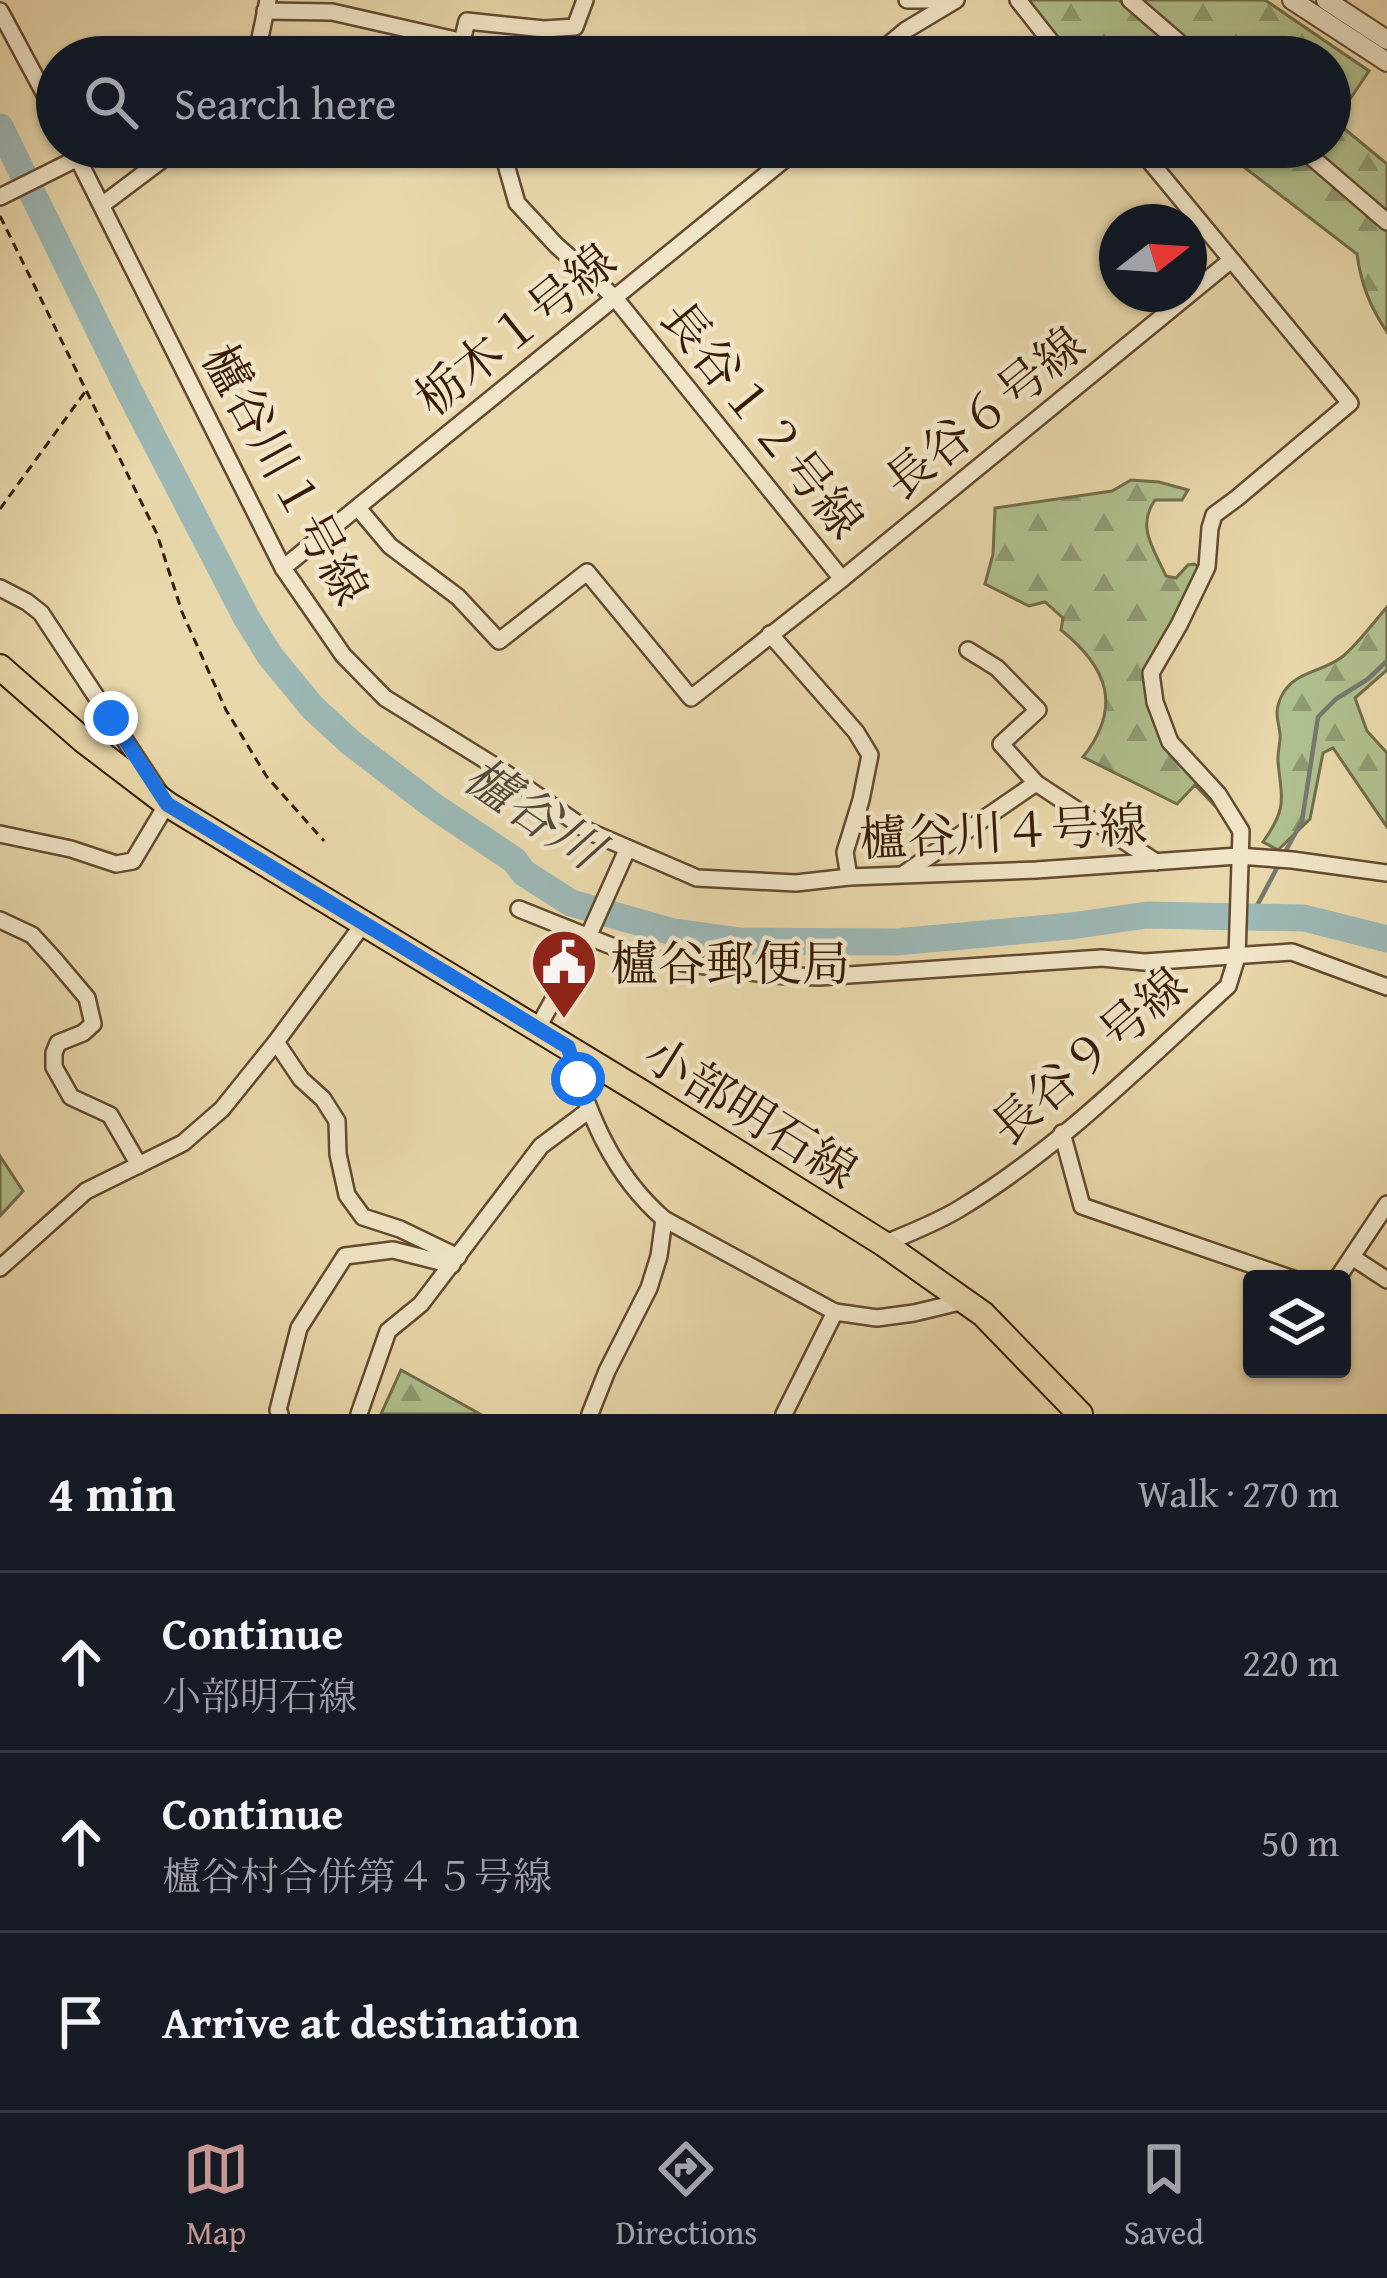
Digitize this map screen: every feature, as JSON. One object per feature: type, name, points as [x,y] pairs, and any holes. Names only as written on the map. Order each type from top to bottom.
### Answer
[{"type":"main road","name":"小部明石線","points":[[0,667],[83,740],[167,804],[884,1244],[983,1314],[1080,1414]]},
{"type":"street","points":[[463,36],[467,22],[574,27],[585,0]]},
{"type":"street","points":[[907,0],[946,0]]},
{"type":"street","points":[[899,36],[956,0]]},
{"type":"street","points":[[1018,0],[1046,36]]},
{"type":"street","points":[[1130,0],[1172,36]]},
{"type":"street","points":[[1292,0],[1347,36]]},
{"type":"street","points":[[1325,0],[1387,40]]},
{"type":"street","points":[[1,5],[36,75]]},
{"type":"street","points":[[260,36],[266,5],[332,12],[414,36]]},
{"type":"street","points":[[1351,39],[1387,62]]},
{"type":"street","points":[[0,197],[49,168]]},
{"type":"street","name":"櫨谷川１号線","points":[[83,168],[283,568],[343,655],[385,698],[588,831],[627,850]]},
{"type":"street","points":[[102,205],[151,168]]},
{"type":"street","name":"長谷１２号線","points":[[358,508],[390,547],[458,597],[500,640],[587,572],[691,698],[842,578],[614,298],[517,203],[507,168]]},
{"type":"street","name":"栃木１号線","points":[[283,568],[774,168]]},
{"type":"street","points":[[1155,168],[1230,261]]},
{"type":"street","points":[[1324,168],[1387,222]]},
{"type":"street","name":"長谷９号線","points":[[884,1244],[957,1210],[1021,1167],[1228,986],[1237,957],[1241,831],[1218,794],[1170,742],[1155,702],[1151,673],[1207,567],[1214,515],[1350,403],[1230,261]]},
{"type":"street","name":"長谷６号線","points":[[842,578],[1230,261]]},
{"type":"street","points":[[0,588],[41,613],[167,804],[133,861],[116,865],[71,849],[0,834]]},
{"type":"street","points":[[770,634],[871,755],[845,852],[849,877]]},
{"type":"street","points":[[968,650],[997,668],[1038,710],[1001,745],[1036,783],[1156,862]]},
{"type":"street","points":[[902,875],[1036,783]]},
{"type":"street","points":[[537,1029],[588,937],[627,850]]},
{"type":"street","name":"櫨谷川４号線","points":[[627,850],[698,878],[796,883],[1238,856],[1387,873]]},
{"type":"street","points":[[519,910],[639,957],[772,975],[819,977],[1102,958],[1144,962],[1292,952],[1387,987]]},
{"type":"street","points":[[0,920],[32,935],[87,998],[93,1024],[58,1043],[53,1053],[55,1067],[71,1097],[110,1114],[139,1165]]},
{"type":"street","points":[[0,1268],[86,1191],[183,1143],[222,1109],[364,923]]},
{"type":"street","points":[[276,1042],[337,1120],[347,1195],[363,1217],[400,1229],[455,1261]]},
{"type":"street","points":[[568,1047],[588,1111],[620,1171],[664,1219],[835,1312],[877,1318],[964,1301]]},
{"type":"street","points":[[359,1414],[388,1330],[421,1304],[541,1146],[588,1111]]},
{"type":"street","points":[[1063,1133],[1082,1206],[1267,1270]]},
{"type":"street","points":[[1343,1270],[1387,1204]]},
{"type":"street","points":[[590,1414],[649,1288],[664,1219]]},
{"type":"street","points":[[280,1414],[299,1328],[345,1256],[394,1250],[455,1261]]},
{"type":"street","points":[[1352,1257],[1387,1280]]},
{"type":"street","points":[[784,1414],[835,1312]]},
{"type":"path","points":[[0,216],[157,534],[182,612],[226,710],[267,777],[324,841]]},
{"type":"path","points":[[0,509],[86,390]]},
{"type":"green space","points":[[1028,0],[1119,0],[1161,36],[1056,36]]},
{"type":"green space","points":[[1137,0],[1265,0],[1318,36],[1179,36]]},
{"type":"green space","points":[[1351,59],[1369,71],[1351,97]]},
{"type":"green space","points":[[1351,134],[1387,164],[1387,214],[1333,168],[1351,168]]},
{"type":"green space","points":[[1245,168],[1314,168],[1387,231],[1387,332],[1367,295],[1357,254]]},
{"type":"green space","points":[[1131,480],[1188,490],[1182,500],[1155,500],[1147,519],[1149,538],[1166,576],[1176,578],[1194,564],[1204,570],[1150,666],[1147,703],[1168,751],[1195,773],[1217,799],[1214,805],[1195,785],[1177,804],[1083,757],[1103,721],[1106,704],[1099,673],[1061,630],[1063,618],[1045,602],[1029,606],[985,584],[993,554],[995,508],[1112,491]]},
{"type":"green space","points":[[1387,607],[1387,670],[1355,698],[1367,731],[1387,753],[1387,827],[1333,748],[1323,753],[1310,819],[1278,850],[1263,842],[1281,804],[1277,712],[1281,697],[1300,677],[1342,657]]},
{"type":"green space","points":[[0,1156],[23,1191],[0,1216]]},
{"type":"green space","points":[[401,1370],[480,1414],[381,1414]]},
{"type":"waterway","name":"櫨谷川","points":[[0,127],[128,389],[270,656],[313,708],[351,743],[571,903],[673,932],[739,941],[896,942],[1147,915],[1304,918],[1387,939]]},
{"type":"waterway","points":[[1283,856],[1302,821],[1318,717],[1387,661]]},
{"type":"waterway","points":[[1251,917],[1278,866]]},
{"type":"place","name":"櫨谷郵便局","points":[[564,1021]]},
{"type":"route","points":[[111,718],[167,804],[568,1047],[578,1079]]}]
